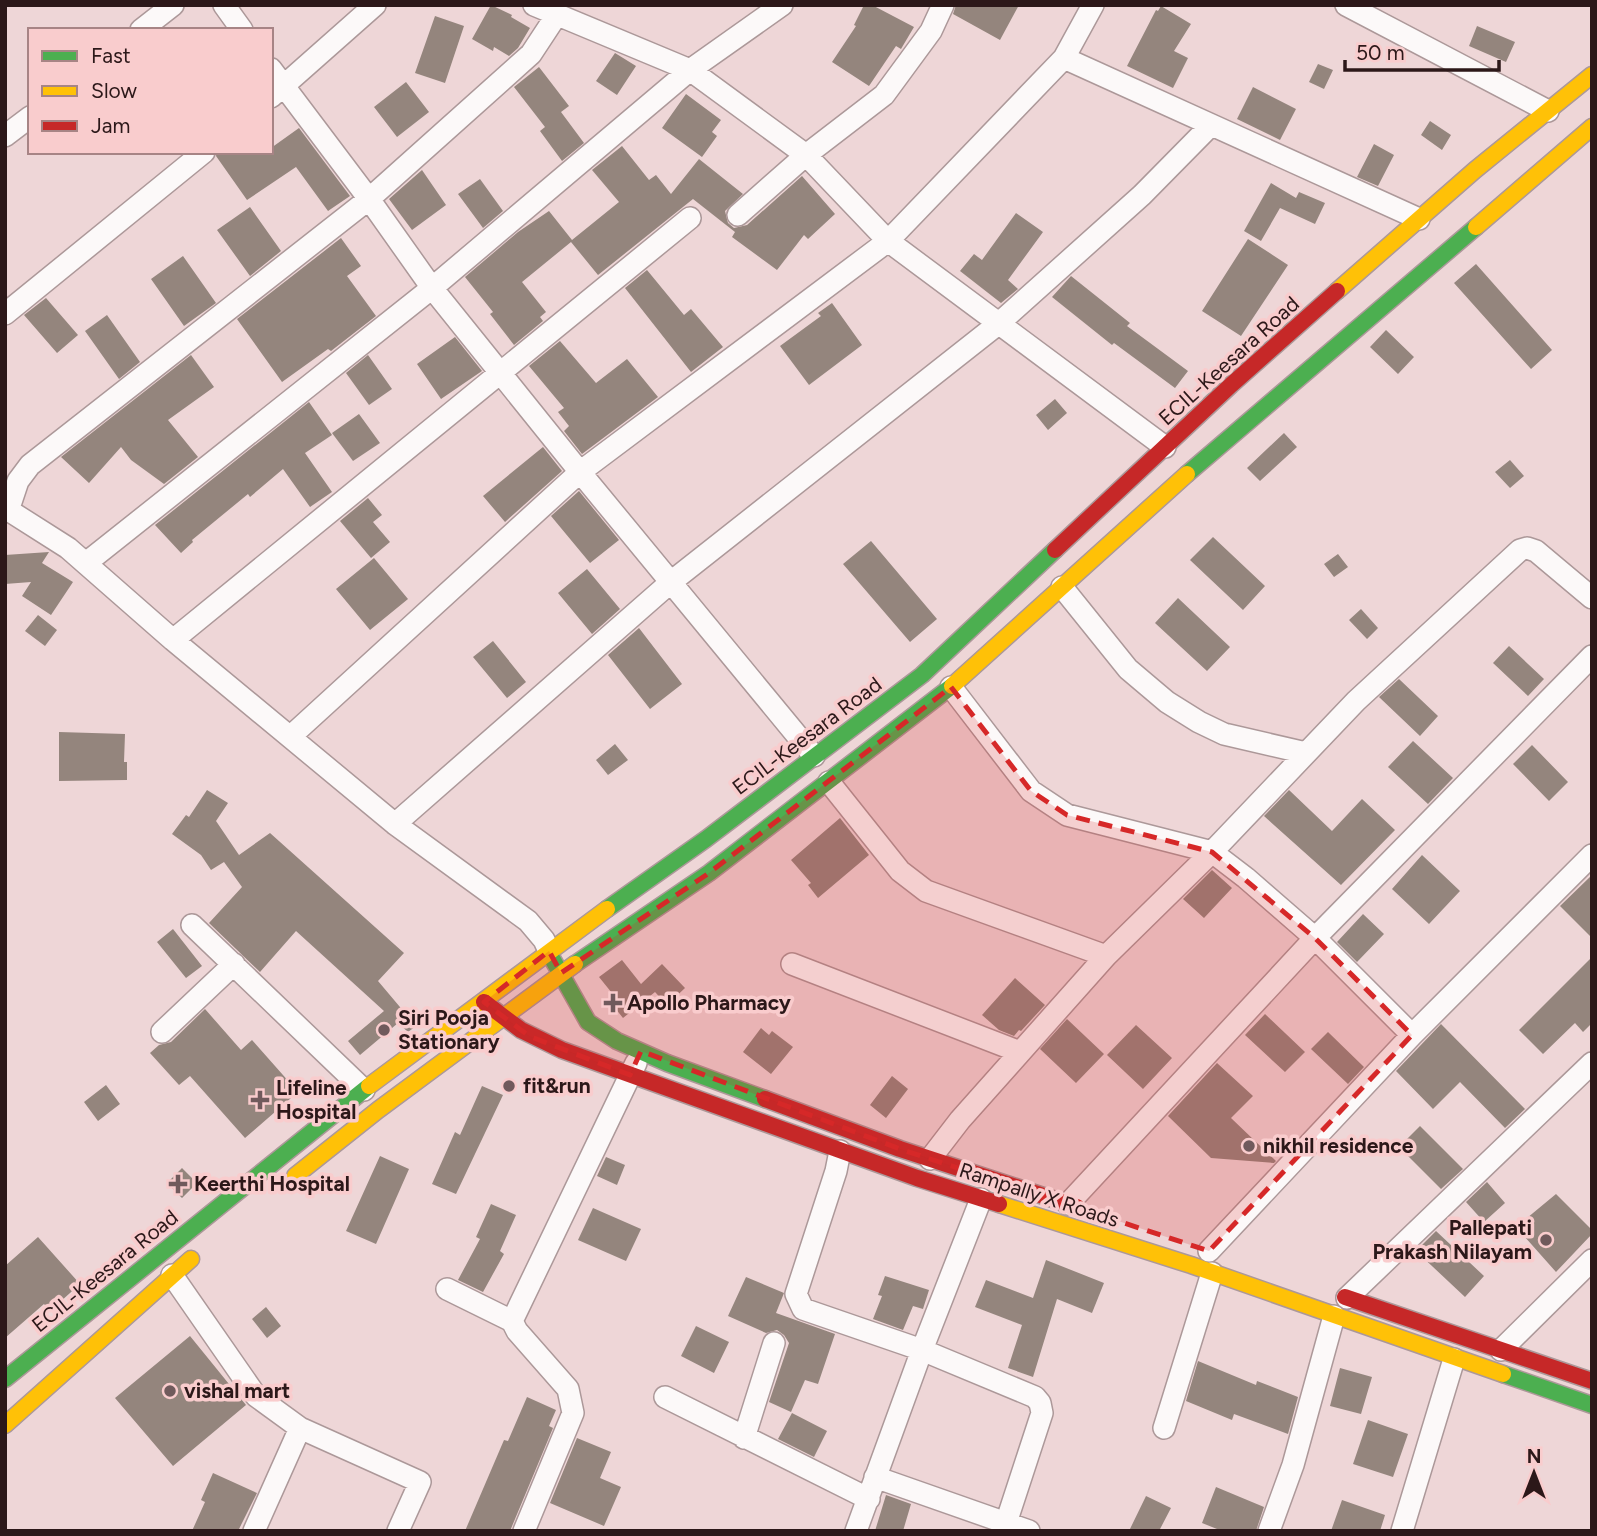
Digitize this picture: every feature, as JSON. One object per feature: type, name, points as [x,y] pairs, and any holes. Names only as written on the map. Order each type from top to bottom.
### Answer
[{"type":"main road","name":"ECIL-Keesara Road","points":[[5,1379],[364,1090],[484,1002],[548,951],[706,839],[922,675],[1231,385],[1419,219],[1592,75]]},
{"type":"main road","points":[[280,1188],[377,1110],[561,973],[709,873],[951,687],[1195,468],[1592,127]]},
{"type":"main road","name":"Rampally X Roads","points":[[548,951],[588,1022],[617,1041],[930,1159],[1091,1212]]},
{"type":"main road","name":"Rampally X Roads","points":[[484,1002],[529,1036],[630,1075],[981,1199],[1210,1256],[1334,1316],[1592,1405]]},
{"type":"main road","points":[[5,1424],[204,1249]]},
{"type":"main road","points":[[1341,1295],[1592,1381]]},
{"type":"street","points":[[144,28],[173,5]]},
{"type":"street","points":[[224,5],[241,28]]},
{"type":"street","points":[[375,5],[278,92],[369,199],[432,288],[580,472],[814,756]]},
{"type":"street","points":[[534,5],[690,70],[806,155],[888,241],[1165,447]]},
{"type":"street","points":[[86,564],[432,288],[690,70],[782,5]]},
{"type":"street","points":[[738,215],[806,155],[884,95],[931,31],[943,5]]},
{"type":"street","points":[[291,736],[580,472],[888,241],[1065,58],[1093,5]]},
{"type":"street","points":[[1346,5],[1548,111]]},
{"type":"street","points":[[548,951],[544,940],[528,920],[395,824],[173,640],[68,548],[7,508],[18,481],[30,465],[369,199],[531,54],[556,16]]},
{"type":"street","points":[[1065,58],[1419,219]]},
{"type":"street","points":[[5,136],[28,119]]},
{"type":"street","points":[[395,824],[671,582],[998,324],[1142,195],[1211,125]]},
{"type":"street","points":[[5,314],[202,154]]},
{"type":"street","points":[[173,640],[690,218]]},
{"type":"street","points":[[930,1159],[960,1120],[1106,956],[1212,852],[1356,701],[1520,551],[1527,548],[1536,551],[1592,598]]},
{"type":"street","points":[[1062,587],[1128,669],[1167,702],[1199,723],[1224,734],[1307,753]]},
{"type":"street","points":[[1068,1204],[1315,938],[1592,656]]},
{"type":"street","points":[[951,687],[1031,791],[1068,815],[1212,852],[1315,938],[1412,1035]]},
{"type":"street","points":[[829,782],[900,871],[926,891],[1106,956]]},
{"type":"street","points":[[1164,1428],[1210,1256],[1412,1035],[1592,855]]},
{"type":"street","points":[[192,925],[364,1090]]},
{"type":"street","points":[[162,1032],[234,964]]},
{"type":"street","points":[[792,964],[1020,1052]]},
{"type":"street","points":[[512,1321],[641,1051]]},
{"type":"street","points":[[1341,1295],[1592,1063]]},
{"type":"street","points":[[839,1151],[836,1171],[796,1294],[803,1310],[922,1350],[1035,1396],[1042,1413],[1006,1523]]},
{"type":"street","points":[[856,1531],[981,1199]]},
{"type":"street","points":[[1501,1350],[1592,1260]]},
{"type":"street","points":[[172,1275],[256,1395],[300,1428],[420,1482],[398,1531]]},
{"type":"street","points":[[447,1289],[512,1321],[517,1331],[568,1389],[572,1400],[573,1413],[524,1531]]},
{"type":"street","points":[[1269,1531],[1293,1465],[1334,1316]]},
{"type":"street","points":[[744,1438],[774,1343]]},
{"type":"street","points":[[1402,1531],[1454,1359]]},
{"type":"street","points":[[665,1396],[869,1499]]},
{"type":"street","points":[[254,1531],[300,1428]]},
{"type":"street","points":[[875,1477],[1029,1531]]},
{"type":"highlighted area","points":[[951,687],[1031,791],[1067,815],[1212,852],[1315,938],[1412,1035],[1209,1251],[900,1149],[641,1051],[630,1075],[529,1036],[484,1002],[549,951],[561,973],[709,873]]},
{"type":"building","points":[[491,5],[530,28],[518,48],[509,56],[494,47],[493,51],[472,39]]},
{"type":"building","points":[[864,5],[872,5],[914,27],[901,49],[896,46],[869,86],[832,62],[856,26],[854,25]]},
{"type":"building","points":[[956,5],[1019,5],[1000,40],[953,14]]},
{"type":"building","points":[[1161,6],[1191,24],[1174,51],[1188,58],[1173,88],[1127,66],[1156,10]]},
{"type":"building","points":[[435,16],[464,26],[445,83],[415,73]]},
{"type":"building","points":[[1477,26],[1515,42],[1506,62],[1469,46]]},
{"type":"building","points":[[615,53],[636,66],[617,95],[596,81]]},
{"type":"building","points":[[1318,64],[1333,70],[1324,89],[1309,82]]},
{"type":"building","points":[[539,67],[569,106],[561,112],[584,143],[562,161],[540,131],[545,127],[514,87]]},
{"type":"building","points":[[406,82],[429,112],[397,137],[374,107]]},
{"type":"building","points":[[1253,87],[1296,109],[1280,140],[1237,119]]},
{"type":"building","points":[[686,94],[721,120],[712,132],[717,136],[702,157],[662,128]]},
{"type":"building","points":[[1430,121],[1451,135],[1442,150],[1421,135]]},
{"type":"building","points":[[299,128],[350,196],[328,211],[296,167],[247,200],[216,154],[273,154],[273,147]]},
{"type":"building","points":[[1374,144],[1394,155],[1378,186],[1357,177]]},
{"type":"building","points":[[622,146],[649,180],[656,175],[671,194],[699,159],[743,194],[725,211],[728,223],[734,228],[747,225],[802,176],[835,214],[808,239],[804,235],[777,270],[732,237],[735,232],[693,199],[598,275],[571,242],[522,282],[546,312],[540,317],[543,321],[514,345],[490,314],[493,312],[465,277],[518,232],[549,211],[572,240],[619,202],[592,170]]},
{"type":"building","points":[[422,170],[446,205],[412,230],[389,199]]},
{"type":"building","points":[[480,179],[503,211],[483,228],[458,194]]},
{"type":"building","points":[[1271,183],[1296,198],[1299,192],[1325,203],[1315,224],[1280,208],[1261,241],[1244,231]]},
{"type":"building","points":[[250,207],[281,251],[250,276],[217,230]]},
{"type":"building","points":[[1016,213],[1043,232],[1008,280],[1018,289],[1001,303],[960,271],[974,254],[982,260]]},
{"type":"building","points":[[341,238],[361,266],[347,276],[376,316],[331,351],[328,349],[282,382],[237,319]]},
{"type":"building","points":[[1248,239],[1288,265],[1241,336],[1202,311]]},
{"type":"building","points":[[183,256],[216,303],[184,326],[151,279]]},
{"type":"building","points":[[1476,264],[1552,350],[1531,369],[1454,283]]},
{"type":"building","points":[[647,270],[684,315],[691,309],[723,347],[691,372],[625,288]]},
{"type":"building","points":[[1071,276],[1130,323],[1127,326],[1188,371],[1175,388],[1114,343],[1112,345],[1052,297]]},
{"type":"building","points":[[46,298],[78,335],[57,353],[24,315]]},
{"type":"building","points":[[832,303],[862,345],[809,385],[780,346],[821,316],[818,313]]},
{"type":"building","points":[[107,315],[140,362],[119,379],[85,331]]},
{"type":"building","points":[[1386,330],[1414,357],[1398,374],[1370,347]]},
{"type":"building","points":[[455,337],[482,371],[441,399],[417,364]]},
{"type":"building","points":[[560,341],[596,383],[627,359],[658,397],[582,454],[564,431],[569,426],[558,412],[564,408],[529,366]]},
{"type":"building","points":[[191,355],[214,387],[168,420],[198,457],[164,484],[131,460],[121,447],[89,483],[61,457]]},
{"type":"building","points":[[368,355],[392,389],[369,405],[346,373]]},
{"type":"building","points":[[1055,399],[1067,413],[1048,430],[1036,415]]},
{"type":"building","points":[[309,402],[332,435],[305,453],[332,492],[310,507],[283,469],[192,540],[181,553],[155,525]]},
{"type":"building","points":[[359,414],[380,443],[353,461],[332,433]]},
{"type":"building","points":[[1284,433],[1297,447],[1260,481],[1247,468]]},
{"type":"building","points":[[543,447],[562,471],[505,522],[483,496]]},
{"type":"building","points":[[1510,460],[1524,476],[1510,488],[1495,472]]},
{"type":"building","points":[[579,491],[619,540],[590,563],[551,516]]},
{"type":"building","points":[[368,498],[382,515],[373,522],[390,542],[371,558],[340,521]]},
{"type":"building","points":[[1213,537],[1265,586],[1243,610],[1190,560]]},
{"type":"building","points":[[871,541],[937,619],[910,642],[843,564]]},
{"type":"building","points":[[49,552],[42,563],[73,582],[51,615],[22,596],[31,582],[5,584],[5,555]]},
{"type":"building","points":[[1338,554],[1348,567],[1334,577],[1324,564]]},
{"type":"building","points":[[374,558],[408,599],[370,630],[336,589]]},
{"type":"building","points":[[587,569],[620,609],[592,634],[558,593]]},
{"type":"building","points":[[1178,598],[1230,647],[1207,671],[1155,623]]},
{"type":"building","points":[[1361,609],[1378,628],[1367,639],[1349,620]]},
{"type":"building","points":[[38,615],[57,630],[45,646],[25,631]]},
{"type":"building","points":[[639,628],[682,684],[650,709],[608,655]]},
{"type":"building","points":[[493,641],[526,682],[507,698],[473,657]]},
{"type":"building","points":[[1509,646],[1544,679],[1528,696],[1493,663]]},
{"type":"building","points":[[1399,679],[1438,716],[1420,736],[1379,697]]},
{"type":"building","points":[[59,732],[125,734],[124,762],[127,762],[127,780],[59,781]]},
{"type":"building","points":[[1413,741],[1453,778],[1428,804],[1388,767]]},
{"type":"building","points":[[615,744],[628,760],[608,775],[596,760]]},
{"type":"building","points":[[1532,745],[1568,782],[1549,801],[1513,764]]},
{"type":"building","points":[[207,790],[228,803],[216,821],[239,855],[270,833],[404,953],[378,981],[416,1026],[408,1032],[398,1023],[360,1055],[348,1041],[384,1011],[296,931],[260,972],[209,923],[242,887],[224,862],[211,870],[201,855],[172,834],[186,815],[189,817]]},
{"type":"building","points":[[1289,790],[1332,831],[1362,799],[1395,830],[1341,885],[1264,816]]},
{"type":"building","points":[[840,818],[869,855],[818,898],[808,885],[811,883],[791,860]]},
{"type":"building","points":[[1422,855],[1460,891],[1429,924],[1392,889]]},
{"type":"building","points":[[1212,870],[1232,888],[1204,918],[1183,899]]},
{"type":"building","points":[[1592,875],[1592,938],[1560,906]]},
{"type":"building","points":[[1363,914],[1384,934],[1357,962],[1337,942]]},
{"type":"building","points":[[173,929],[202,966],[186,978],[157,942]]},
{"type":"building","points":[[1592,957],[1592,1023],[1583,1032],[1575,1023],[1543,1054],[1519,1030]]},
{"type":"building","points":[[622,960],[641,984],[662,964],[685,988],[667,1005],[655,992],[623,1018],[615,1008],[620,1003],[599,977]]},
{"type":"building","points":[[1015,978],[1045,1005],[1014,1036],[999,1030],[982,1015]]},
{"type":"building","points":[[205,1009],[241,1050],[252,1040],[298,1092],[245,1138],[190,1076],[179,1085],[150,1053],[159,1045],[171,1042]]},
{"type":"building","points":[[1265,1014],[1305,1052],[1285,1072],[1245,1035]]},
{"type":"building","points":[[1067,1019],[1104,1054],[1076,1083],[1040,1049]]},
{"type":"building","points":[[1441,1024],[1525,1109],[1505,1128],[1460,1082],[1433,1109],[1396,1071]]},
{"type":"building","points":[[1136,1025],[1172,1058],[1143,1089],[1107,1055]]},
{"type":"building","points":[[761,1028],[769,1035],[772,1031],[793,1047],[771,1074],[743,1052]]},
{"type":"building","points":[[1328,1032],[1364,1067],[1348,1084],[1311,1049]]},
{"type":"building","points":[[1217,1063],[1253,1096],[1231,1118],[1276,1161],[1274,1163],[1211,1158],[1168,1116]]},
{"type":"building","points":[[892,1076],[908,1089],[886,1118],[870,1105]]},
{"type":"building","points":[[106,1085],[120,1104],[98,1121],[84,1102]]},
{"type":"building","points":[[482,1086],[503,1095],[456,1194],[432,1184],[455,1132],[460,1135]]},
{"type":"building","points":[[1420,1126],[1463,1169],[1441,1189],[1399,1147]]},
{"type":"building","points":[[380,1156],[409,1169],[376,1244],[346,1231]]},
{"type":"building","points":[[606,1157],[625,1165],[617,1185],[597,1176]]},
{"type":"building","points":[[182,1168],[197,1183],[182,1198],[167,1183]]},
{"type":"building","points":[[1487,1182],[1505,1203],[1484,1222],[1466,1202]]},
{"type":"building","points":[[1556,1194],[1592,1230],[1592,1234],[1556,1272],[1516,1227]]},
{"type":"building","points":[[491,1204],[516,1215],[500,1251],[504,1254],[483,1292],[458,1280],[480,1239],[476,1237]]},
{"type":"building","points":[[593,1208],[641,1229],[626,1261],[578,1240]]},
{"type":"building","points":[[1436,1231],[1484,1276],[1465,1297],[1416,1251]]},
{"type":"building","points":[[38,1237],[80,1284],[50,1311],[44,1304],[5,1338],[5,1266]]},
{"type":"building","points":[[1046,1260],[1104,1283],[1092,1313],[1057,1299],[1033,1377],[1008,1368],[1022,1325],[975,1307],[986,1280],[1033,1298]]},
{"type":"building","points":[[885,1276],[929,1290],[923,1309],[913,1306],[903,1330],[873,1319],[882,1296],[878,1295]]},
{"type":"building","points":[[746,1277],[784,1293],[776,1313],[835,1334],[818,1384],[805,1380],[791,1412],[769,1402],[789,1343],[784,1335],[777,1330],[766,1333],[728,1316]]},
{"type":"building","points":[[266,1307],[281,1326],[267,1338],[252,1319]]},
{"type":"building","points":[[696,1326],[729,1342],[714,1373],[681,1356]]},
{"type":"building","points":[[190,1336],[246,1405],[173,1466],[115,1398]]},
{"type":"building","points":[[1198,1361],[1256,1385],[1257,1381],[1298,1397],[1288,1434],[1234,1414],[1232,1420],[1186,1401]]},
{"type":"building","points":[[1340,1368],[1372,1377],[1361,1414],[1330,1406]]},
{"type":"building","points":[[527,1397],[556,1410],[549,1426],[553,1428],[510,1531],[465,1531],[504,1440],[508,1441]]},
{"type":"building","points":[[792,1413],[827,1431],[814,1457],[778,1439]]},
{"type":"building","points":[[1368,1420],[1408,1434],[1393,1477],[1353,1464]]},
{"type":"building","points":[[577,1438],[611,1452],[600,1478],[621,1487],[604,1526],[550,1503]]},
{"type":"building","points":[[213,1473],[257,1493],[238,1531],[192,1531],[205,1502],[201,1500]]},
{"type":"building","points":[[1216,1487],[1264,1507],[1256,1531],[1222,1531],[1202,1523]]},
{"type":"building","points":[[886,1495],[911,1504],[903,1531],[875,1531]]},
{"type":"building","points":[[1146,1496],[1171,1508],[1159,1531],[1129,1531]]},
{"type":"building","points":[[1342,1500],[1385,1515],[1380,1531],[1331,1531]]},
{"type":"traffic: fast","points":[[1187,474],[1476,227]]},
{"type":"traffic: fast","points":[[607,909],[706,839],[922,675],[1055,550]]},
{"type":"traffic: fast","points":[[575,964],[709,873],[952,686]]},
{"type":"traffic: fast","points":[[549,953],[588,1022],[617,1041],[667,1063],[765,1099]]},
{"type":"traffic: fast","points":[[5,1379],[369,1086]]},
{"type":"traffic: fast","points":[[1503,1374],[1592,1405]]},
{"type":"traffic: slow","points":[[1337,291],[1475,170],[1592,75]]},
{"type":"traffic: slow","points":[[1476,227],[1592,127]]},
{"type":"traffic: slow","points":[[952,686],[1187,474]]},
{"type":"traffic: slow","points":[[369,1086],[607,909]]},
{"type":"traffic: slow","points":[[295,1176],[378,1110],[575,964]]},
{"type":"traffic: slow","points":[[999,1204],[1191,1265],[1503,1374]]},
{"type":"traffic: slow","points":[[5,1425],[191,1259]]},
{"type":"traffic: jam","points":[[1055,550],[1231,385],[1337,291]]},
{"type":"traffic: jam","points":[[484,1002],[521,1030],[562,1050],[917,1178],[999,1204]]},
{"type":"traffic: jam","points":[[765,1099],[900,1149],[1077,1207]]},
{"type":"traffic: jam","points":[[1345,1297],[1592,1381]]},
{"type":"place","name":"Apollo Pharmacy","points":[[613,1003]]},
{"type":"place","name":"Siri Pooja Stationary","points":[[384,1030]]},
{"type":"place","name":"fit&run","points":[[509,1086]]},
{"type":"place","name":"Lifeline Hospital","points":[[260,1100]]},
{"type":"place","name":"nikhil residence","points":[[1249,1146]]},
{"type":"place","name":"Keerthi Hospital","points":[[178,1184]]},
{"type":"place","name":"Pallepati Prakash Nilayam","points":[[1546,1240]]},
{"type":"place","name":"vishal mart","points":[[170,1391]]}]
